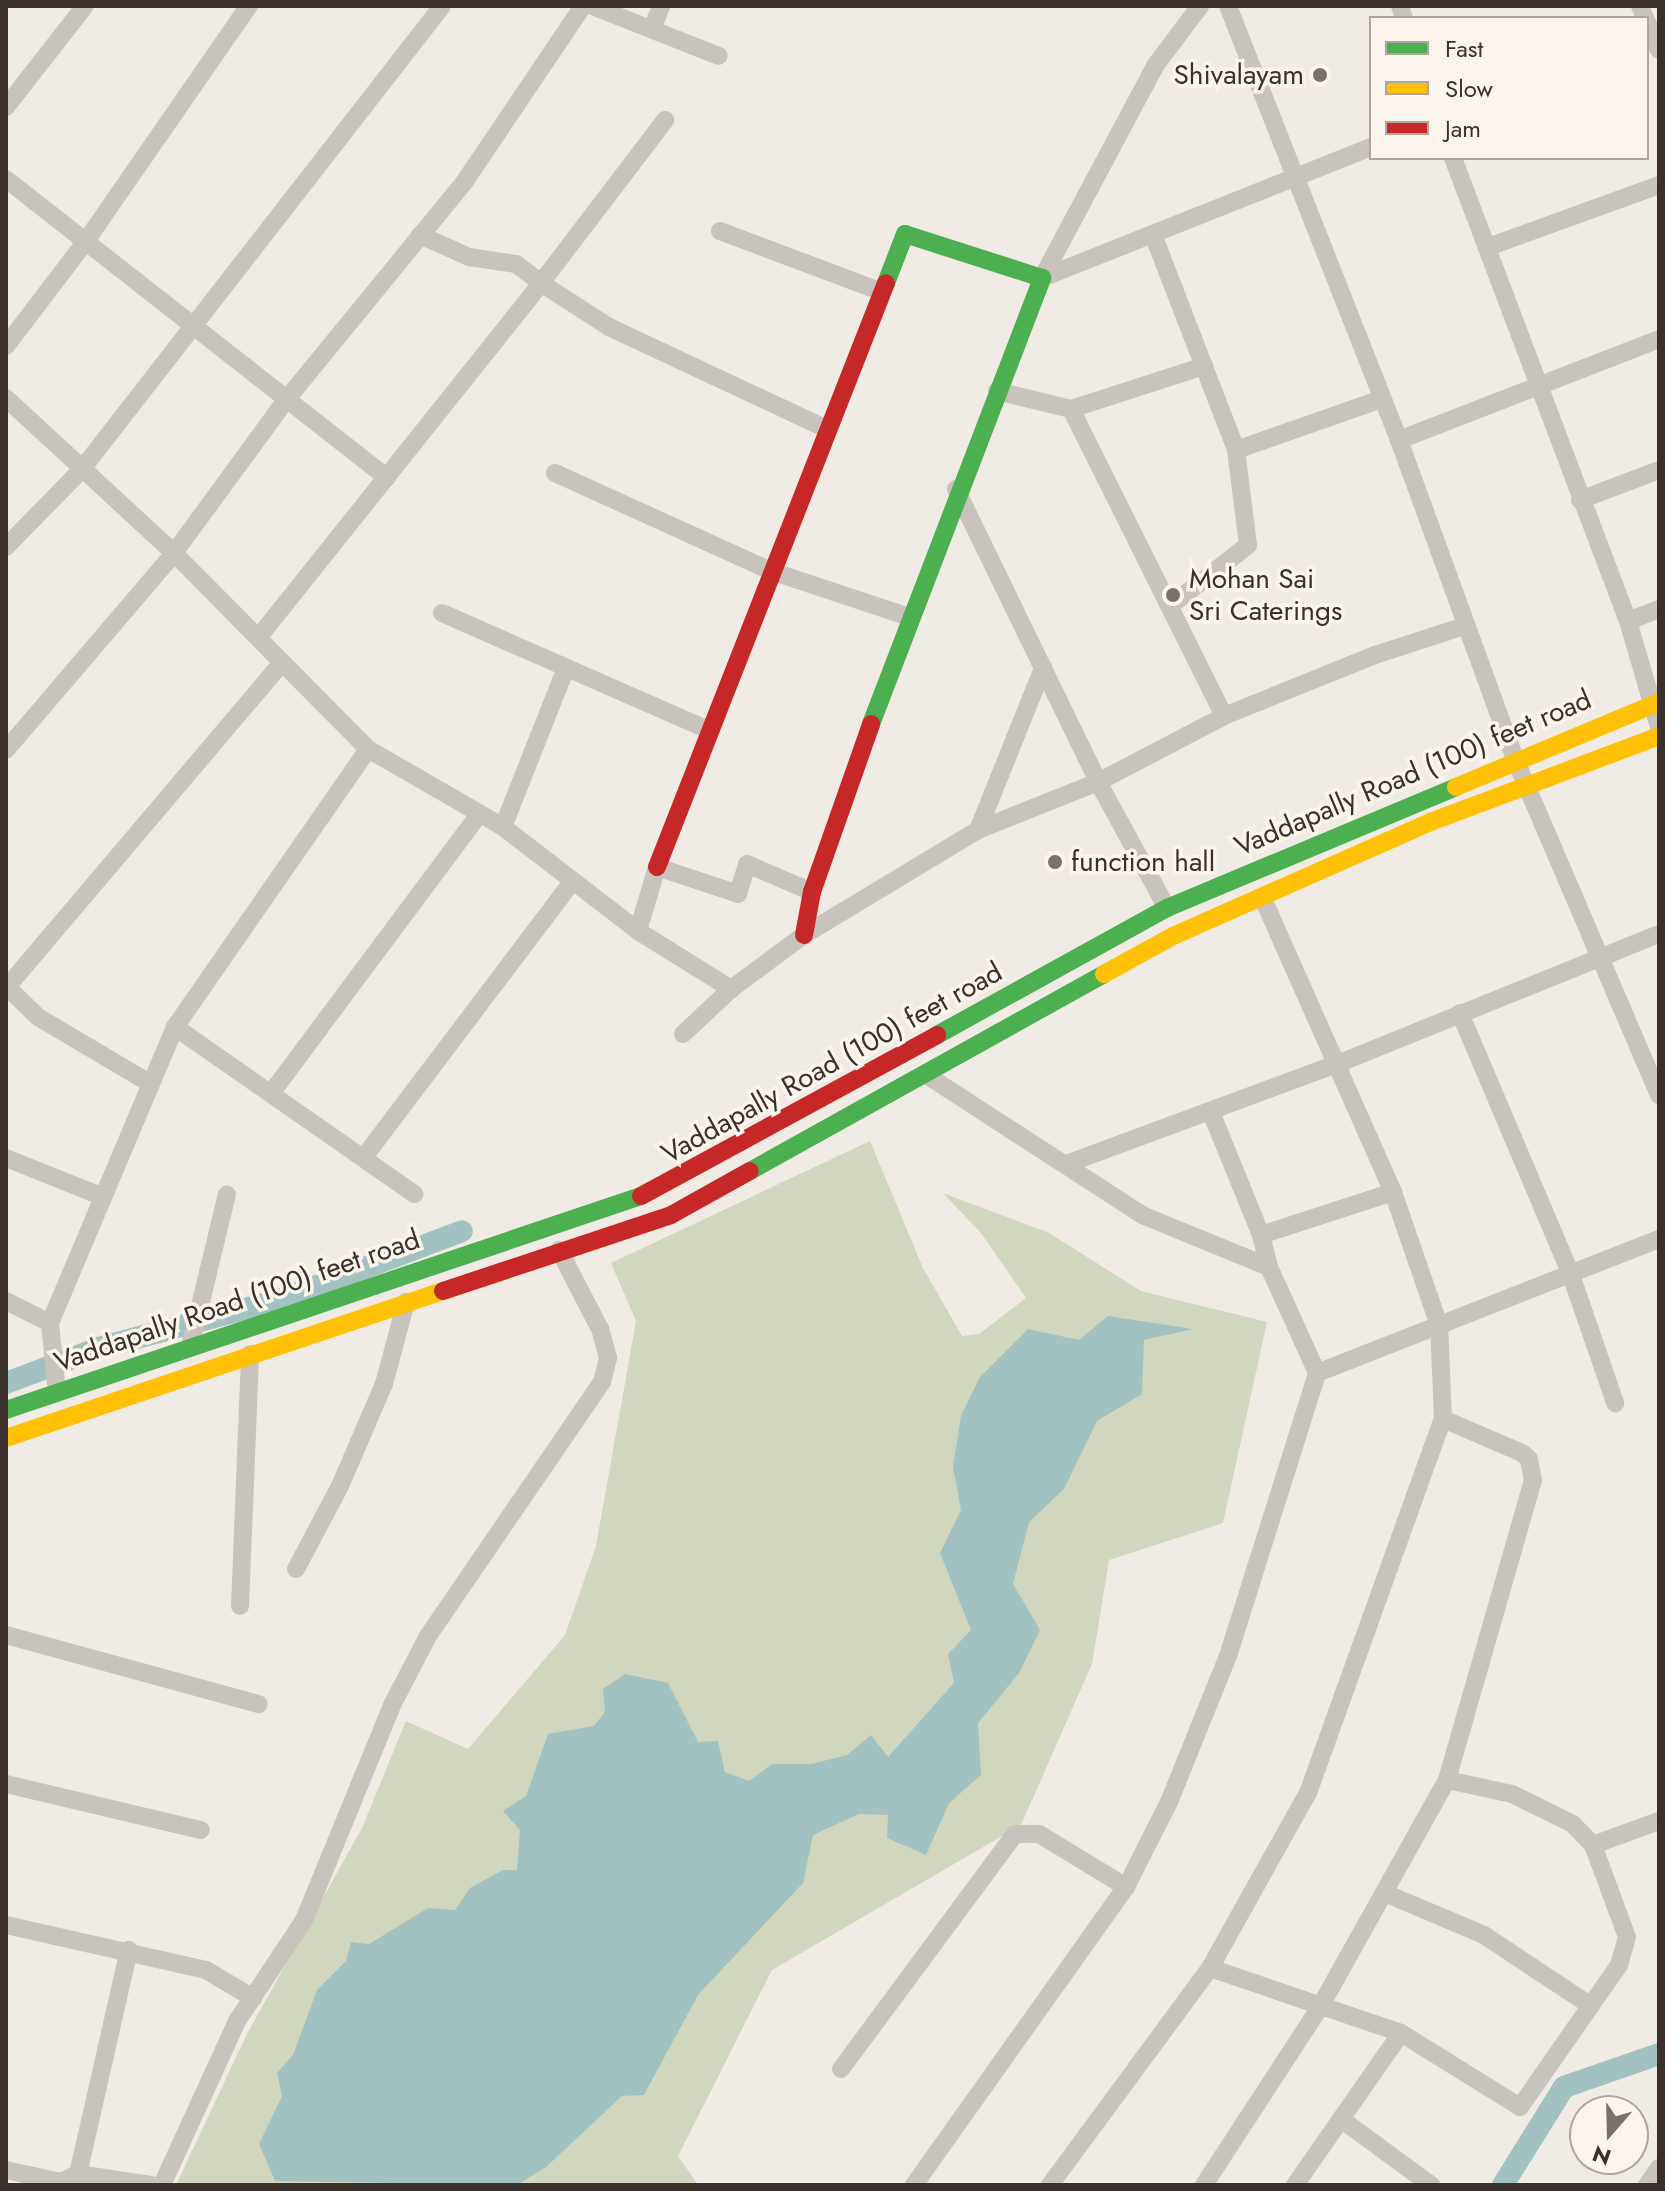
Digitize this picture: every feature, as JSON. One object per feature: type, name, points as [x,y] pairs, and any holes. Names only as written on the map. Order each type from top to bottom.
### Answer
[{"type":"main road","points":[[657,867],[905,234],[1042,278],[956,489],[909,617],[812,892],[804,935]]},
{"type":"main road","name":"Vaddapally Road (100) feet road","points":[[6,1410],[659,1190],[1167,908],[1515,759],[1655,704]]},
{"type":"main road","points":[[6,1438],[685,1209],[1095,976],[1263,898],[1526,784],[1659,736]]},
{"type":"street","points":[[6,107],[85,6]]},
{"type":"street","points":[[6,346],[86,241],[249,6]]},
{"type":"street","points":[[6,547],[82,469],[190,323],[442,6]]},
{"type":"street","points":[[6,750],[174,553],[286,400],[465,181],[583,6]]},
{"type":"street","points":[[592,6],[653,27],[719,56]]},
{"type":"street","points":[[653,27],[661,6]]},
{"type":"street","points":[[1042,278],[1155,66],[1200,6]]},
{"type":"street","points":[[1228,6],[1399,440],[1464,626],[1515,759],[1602,955],[1659,1095]]},
{"type":"street","points":[[258,638],[541,283],[665,120]]},
{"type":"street","points":[[1042,278],[1154,237],[1369,148]]},
{"type":"street","points":[[1454,160],[1628,621],[1655,704],[1659,727]]},
{"type":"street","points":[[6,179],[387,478]]},
{"type":"street","points":[[1488,247],[1659,185]]},
{"type":"street","points":[[720,231],[882,292]]},
{"type":"street","points":[[420,235],[469,257],[516,264],[609,327],[827,429]]},
{"type":"street","points":[[1154,237],[1236,450],[1248,545],[1170,606]]},
{"type":"street","points":[[1399,440],[1538,383],[1659,339]]},
{"type":"street","points":[[997,391],[1071,409],[1204,366]]},
{"type":"street","points":[[1236,450],[1382,399]]},
{"type":"street","points":[[9,406],[174,553],[368,749],[503,827],[638,931],[731,989]]},
{"type":"street","points":[[1071,409],[1224,716]]},
{"type":"street","points":[[1580,500],[1659,470]]},
{"type":"street","points":[[555,473],[771,571],[909,617]]},
{"type":"street","points":[[956,489],[1098,782],[1167,908]]},
{"type":"street","points":[[1628,621],[1659,609]]},
{"type":"street","points":[[442,613],[709,730]]},
{"type":"street","points":[[683,1034],[731,989],[804,935],[978,830],[1098,782],[1224,716],[1375,655],[1464,626]]},
{"type":"street","points":[[149,1083],[38,1017],[6,986],[282,663]]},
{"type":"street","points":[[503,827],[566,668]]},
{"type":"street","points":[[978,830],[1043,668]]},
{"type":"street","points":[[57,1393],[50,1323],[101,1196],[175,1027],[368,749]]},
{"type":"street","points":[[272,1092],[479,814]]},
{"type":"street","points":[[638,931],[657,867],[738,894],[747,864],[812,892]]},
{"type":"street","points":[[364,1157],[573,881]]},
{"type":"street","points":[[1050,2185],[1210,1968],[1308,1793],[1443,1419],[1439,1325],[1393,1192],[1263,898]]},
{"type":"street","points":[[1069,1163],[1337,1064],[1659,934]]},
{"type":"street","points":[[1460,1013],[1570,1272],[1615,1403]]},
{"type":"street","points":[[175,1027],[414,1194]]},
{"type":"street","points":[[925,1074],[1069,1163],[1142,1215],[1269,1267]]},
{"type":"street","points":[[914,2185],[1126,1887],[1169,1802],[1228,1656],[1317,1373],[1269,1267],[1261,1235],[1211,1112]]},
{"type":"street","points":[[6,1158],[101,1196]]},
{"type":"street","points":[[1261,1235],[1393,1192]]},
{"type":"street","points":[[190,1347],[227,1194]]},
{"type":"street","points":[[1317,1373],[1659,1239]]},
{"type":"street","points":[[162,2185],[253,1998],[304,1920],[392,1705],[428,1636],[602,1382],[608,1358],[600,1329],[559,1250]]},
{"type":"street","points":[[6,1301],[50,1323]]},
{"type":"street","points":[[296,1569],[340,1486],[384,1384],[406,1302]]},
{"type":"street","points":[[240,1606],[250,1354]]},
{"type":"street","points":[[1204,2185],[1320,2007],[1387,1894],[1447,1780],[1533,1480],[1529,1459],[1522,1453],[1443,1419]]},
{"type":"street","points":[[6,1635],[259,1704]]},
{"type":"street","points":[[1210,1968],[1401,2033],[1520,2107],[1619,1965],[1627,1937],[1593,1845],[1573,1824],[1512,1794],[1447,1780]]},
{"type":"street","points":[[6,1784],[201,1830]]},
{"type":"street","points":[[1593,1845],[1659,1821]]},
{"type":"street","points":[[841,2069],[1015,1834],[1039,1834],[1126,1887]]},
{"type":"street","points":[[1387,1894],[1484,1935],[1591,2006]]},
{"type":"street","points":[[6,1925],[129,1950],[206,1970],[253,1998]]},
{"type":"street","points":[[78,2174],[129,1950]]},
{"type":"street","points":[[1295,2185],[1401,2033]]},
{"type":"street","points":[[1341,2119],[1431,2185]]},
{"type":"street","points":[[1647,2185],[1659,2168]]},
{"type":"street","points":[[6,2170],[61,2182],[78,2174],[152,2185]]},
{"type":"green space","points":[[870,1141],[923,1268],[962,1336],[979,1334],[1026,1298],[981,1233],[943,1193],[1049,1233],[1141,1291],[1267,1322],[1223,1523],[1109,1560],[1092,1664],[1021,1825],[772,1970],[678,2156],[698,2185],[176,2185],[248,2032],[362,1828],[406,1721],[468,1749],[565,1635],[596,1546],[636,1321],[611,1263]]},
{"type":"water","points":[[1108,1316],[1193,1329],[1144,1340],[1142,1394],[1097,1421],[1064,1489],[1029,1522],[1013,1584],[1040,1630],[1019,1673],[978,1723],[981,1775],[949,1803],[926,1855],[887,1838],[888,1815],[859,1814],[813,1835],[803,1883],[698,1995],[644,2095],[622,2096],[546,2167],[517,2185],[275,2181],[259,2144],[282,2096],[277,2073],[293,2055],[317,1990],[346,1961],[351,1942],[369,1944],[428,1908],[455,1910],[470,1888],[503,1870],[517,1870],[520,1830],[503,1811],[526,1796],[548,1734],[594,1726],[605,1712],[603,1689],[625,1674],[668,1683],[698,1742],[718,1741],[725,1772],[749,1781],[772,1764],[811,1764],[847,1755],[871,1735],[888,1757],[954,1683],[948,1654],[971,1630],[940,1553],[961,1510],[953,1467],[961,1416],[980,1377],[1028,1329],[1079,1340]]},
{"type":"waterway","points":[[6,1383],[99,1348],[285,1298],[462,1231]]},
{"type":"waterway","points":[[1503,2185],[1564,2087],[1659,2054]]},
{"type":"traffic: fast","points":[[871,724],[1042,278],[905,234],[886,283]]},
{"type":"traffic: fast","points":[[937,1035],[1167,908],[1456,787]]},
{"type":"traffic: fast","points":[[750,1171],[1104,974]]},
{"type":"traffic: fast","points":[[6,1410],[641,1196]]},
{"type":"traffic: slow","points":[[1456,787],[1659,702]]},
{"type":"traffic: slow","points":[[1104,974],[1173,936],[1433,821],[1659,736]]},
{"type":"traffic: slow","points":[[6,1438],[443,1291]]},
{"type":"traffic: jam","points":[[657,867],[886,283]]},
{"type":"traffic: jam","points":[[804,935],[812,892],[871,724]]},
{"type":"traffic: jam","points":[[641,1196],[937,1035]]},
{"type":"traffic: jam","points":[[443,1291],[671,1215],[750,1171]]},
{"type":"place","name":"Shivalayam","points":[[1320,75]]},
{"type":"place","name":"Mohan Sai Sri Caterings","points":[[1173,595]]},
{"type":"place","name":"function hall","points":[[1055,862]]}]
